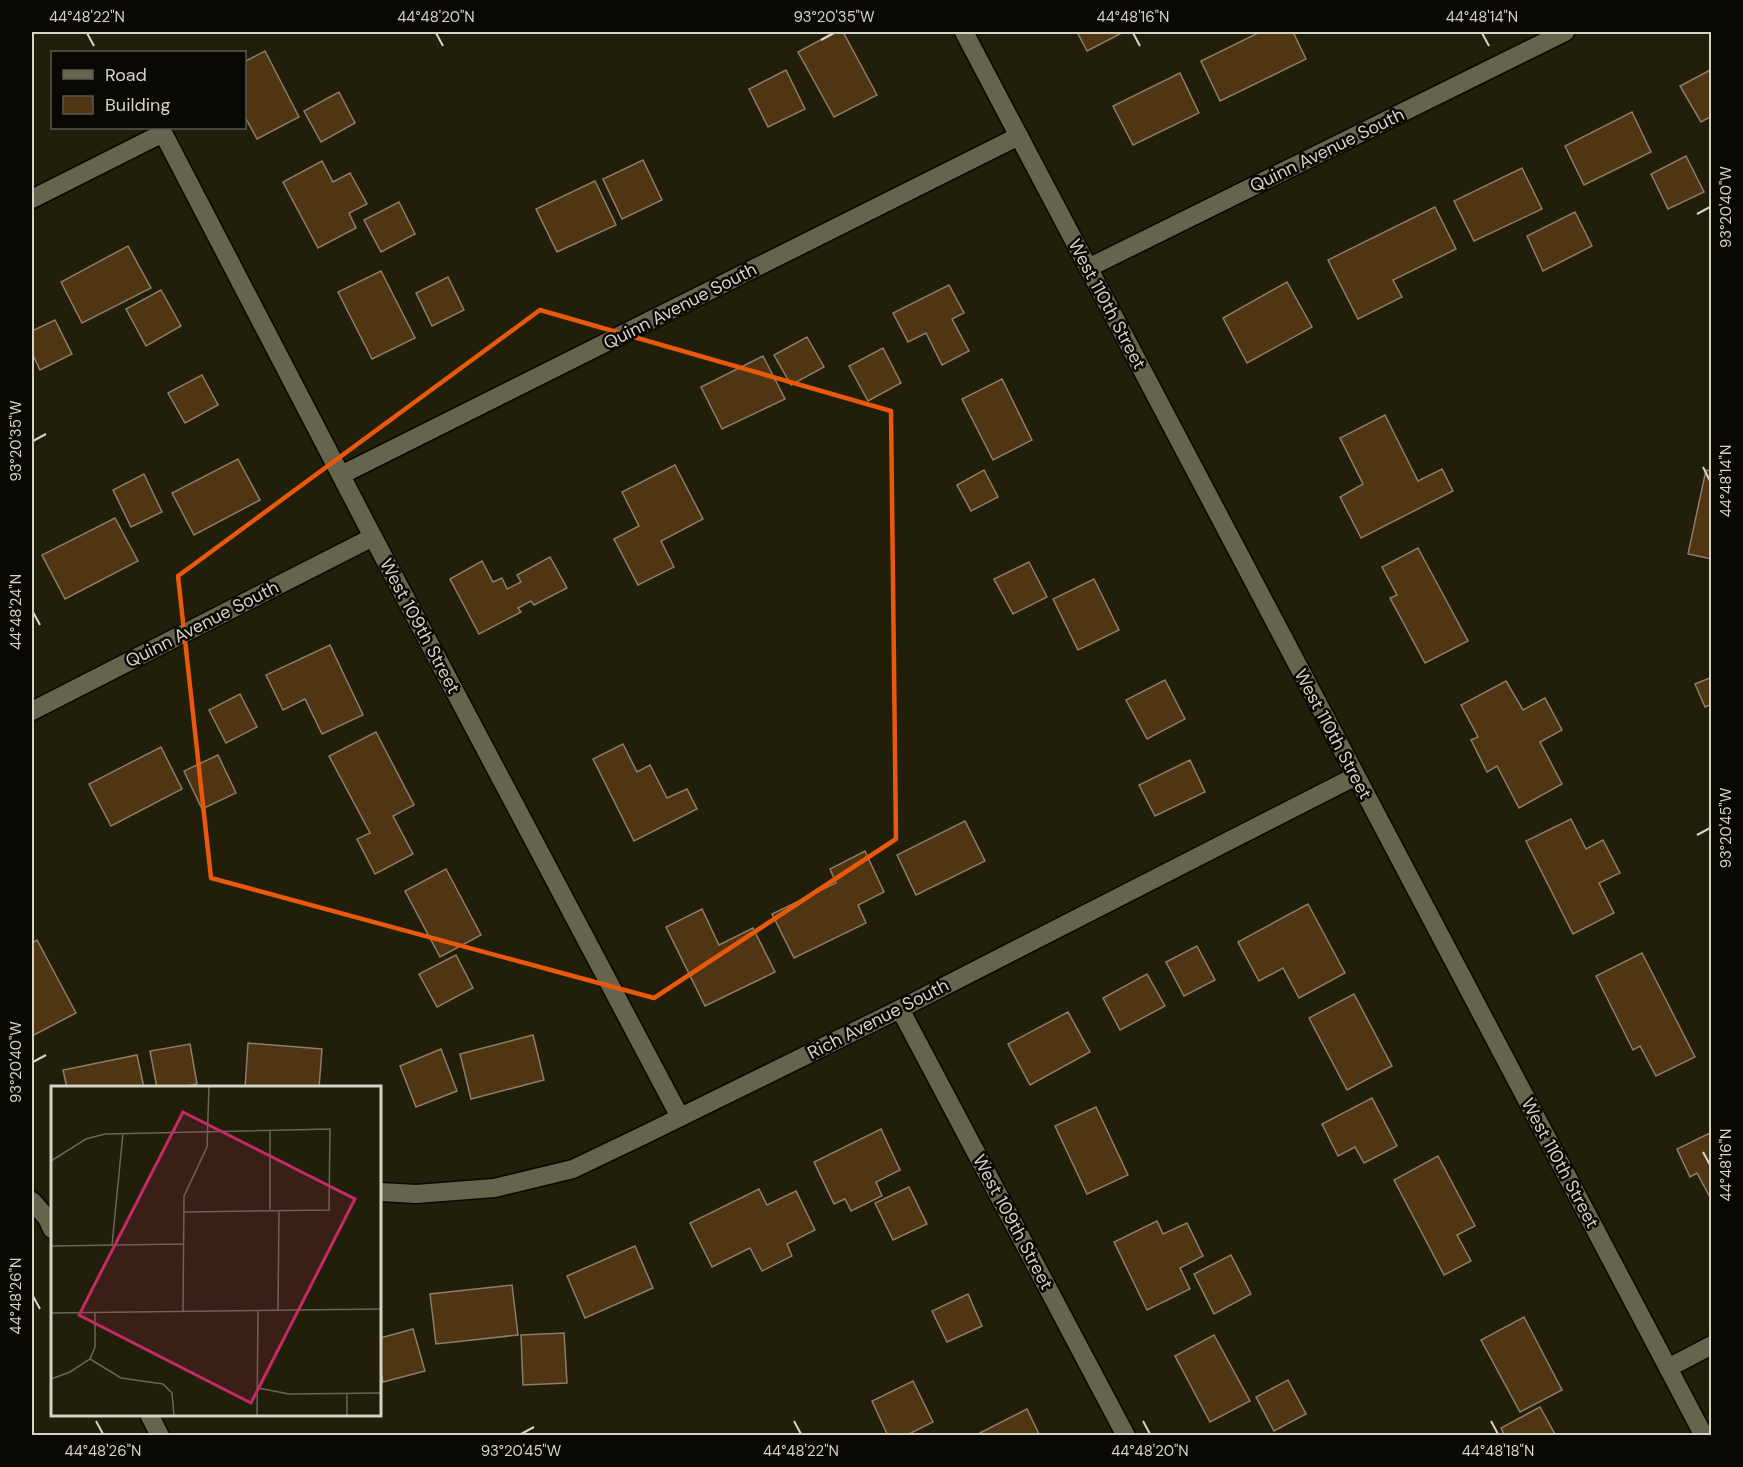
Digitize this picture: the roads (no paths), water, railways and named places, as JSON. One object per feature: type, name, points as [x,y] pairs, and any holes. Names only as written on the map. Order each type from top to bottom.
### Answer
[{"type":"street","name":"West 110th Street","points":[[964,32],[1704,1436]]},
{"type":"street","name":"Quinn Avenue South","points":[[1088,268],[1565,32]]},
{"type":"street","name":"West 109th Street","points":[[32,199],[163,133],[373,537],[680,1117]]},
{"type":"street","name":"Quinn Avenue South","points":[[341,475],[1019,136]]},
{"type":"street","name":"Quinn Avenue South","points":[[32,711],[373,537]]},
{"type":"street","name":"Rich Avenue South","points":[[381,1192],[416,1194],[494,1188],[573,1169],[900,1009],[1356,776]]},
{"type":"street","name":"West 109th Street","points":[[900,1009],[1126,1436]]},
{"type":"street","points":[[32,1201],[46,1222]]},
{"type":"street","points":[[1668,1368],[1712,1345]]},
{"type":"street","points":[[150,1416],[160,1436]]}]
